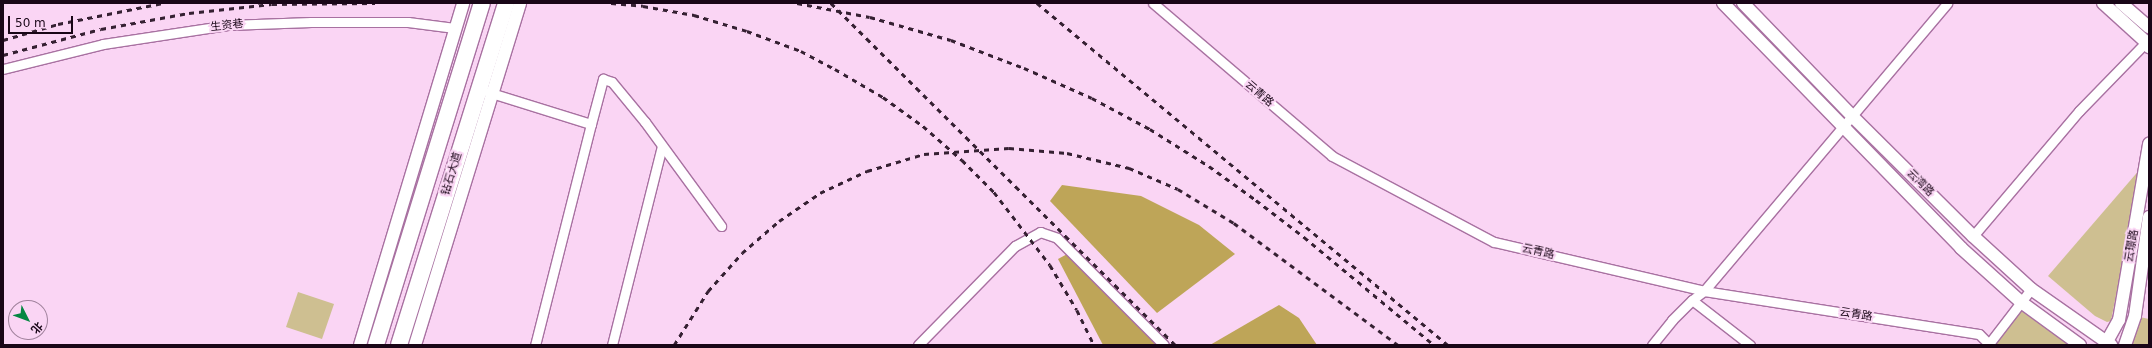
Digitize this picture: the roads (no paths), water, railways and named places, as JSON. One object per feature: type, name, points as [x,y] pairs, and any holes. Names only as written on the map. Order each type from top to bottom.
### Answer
[{"type":"highway","name":"钻石大道","points":[[376,345],[482,3]]},
{"type":"highway","name":"钻石大道","points":[[399,345],[485,91],[506,3]]},
{"type":"street","points":[[360,345],[463,3]]},
{"type":"street","points":[[415,345],[485,91],[520,3]]},
{"type":"street","name":"云青路","points":[[1153,3],[1332,156],[1494,242],[1704,291],[1979,334],[1989,345]]},
{"type":"street","name":"云湾路","points":[[1723,3],[1961,248],[2021,302],[2080,345]]},
{"type":"street","name":"云湾路","points":[[1743,3],[1852,116],[1973,236],[2031,289],[2108,344]]},
{"type":"street","points":[[1652,345],[1672,320],[1692,300],[1704,291],[1947,3]]},
{"type":"street","points":[[1973,236],[2079,111],[2148,43],[2103,3]]},
{"type":"street","points":[[2122,3],[2149,28]]},
{"type":"street","name":"生资巷","points":[[3,69],[103,44],[228,25],[311,22],[408,22],[455,28]]},
{"type":"street","points":[[535,345],[603,79],[612,82],[662,146],[721,226]]},
{"type":"street","points":[[485,91],[591,124]]},
{"type":"street","name":"云璟路","points":[[2108,344],[2119,320],[2149,144]]},
{"type":"street","points":[[612,345],[662,146]]},
{"type":"street","name":"云璟路","points":[[2125,345],[2135,316],[2147,245],[2149,217]]},
{"type":"street","points":[[918,345],[1015,246],[1040,232],[1057,238],[1164,345]]},
{"type":"street","points":[[1989,345],[2031,289]]},
{"type":"street","points":[[1692,300],[1750,345]]},
{"type":"street","points":[[2085,328],[2108,331],[2116,325]]},
{"type":"street","points":[[2129,332],[2132,345]]},
{"type":"railway","points":[[3,40],[58,24],[163,3]]},
{"type":"railway","points":[[3,55],[101,29],[189,13],[272,4],[375,3]]},
{"type":"railway","points":[[611,3],[643,6],[694,15],[747,31],[801,51],[883,97],[923,126],[962,160],[994,192],[1050,265],[1077,310],[1094,345]]},
{"type":"railway","points":[[797,3],[870,17],[951,40],[1024,68],[1092,98],[1150,129],[1209,166],[1256,200],[1304,237],[1434,345]]},
{"type":"railway","points":[[831,3],[1175,345]]},
{"type":"railway","points":[[1037,3],[1448,345]]},
{"type":"railway","points":[[674,345],[708,291],[742,253],[779,221],[820,193],[867,171],[924,154],[1009,148],[1067,153],[1129,168],[1178,189],[1234,223],[1398,345]]}]
